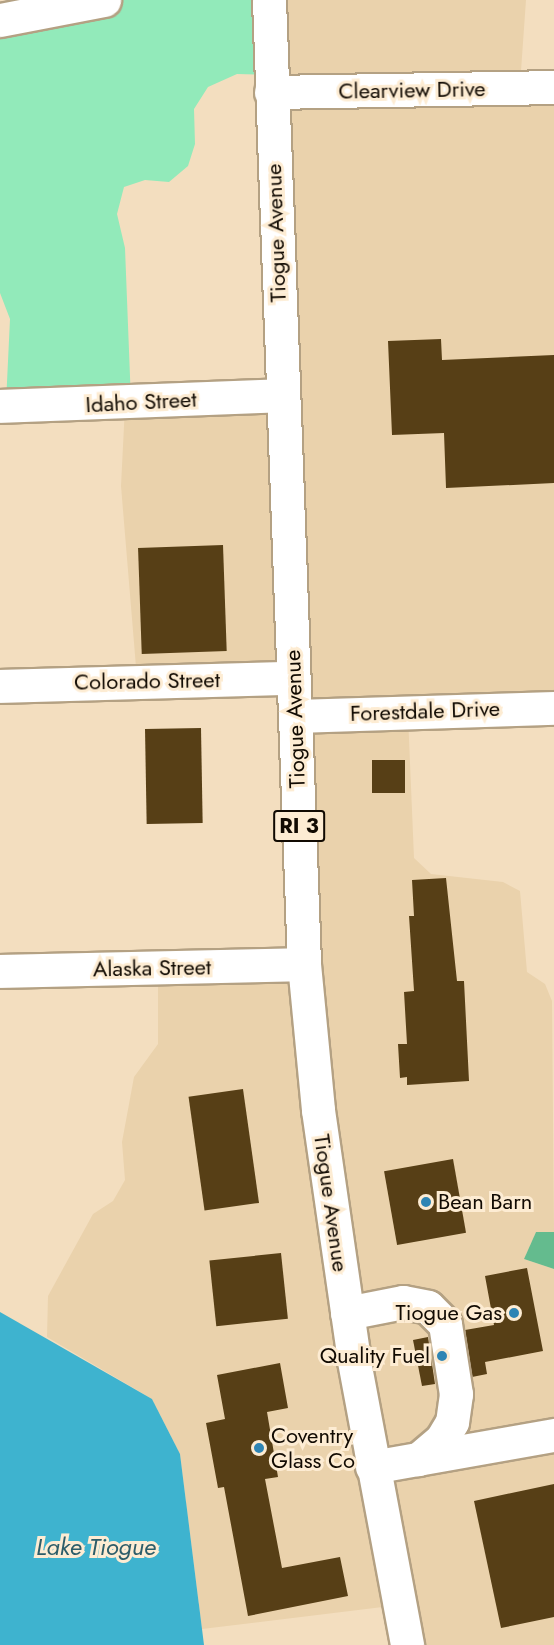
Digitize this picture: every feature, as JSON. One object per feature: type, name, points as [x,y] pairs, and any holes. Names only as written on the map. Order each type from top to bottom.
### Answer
[{"type":"street","points":[[0,20],[104,0]]},
{"type":"street","name":"Tiogue Avenue","points":[[269,0],[304,964],[318,1110],[347,1313],[372,1467],[407,1645]]},
{"type":"street","name":"Clearview Drive","points":[[271,92],[554,87]]},
{"type":"street","name":"Idaho Street","points":[[0,406],[283,395]]},
{"type":"street","name":"Colorado Street","points":[[0,686],[293,678]]},
{"type":"street","name":"Forestdale Drive","points":[[296,716],[554,708]]},
{"type":"street","name":"Alaska Street","points":[[0,971],[304,964]]},
{"type":"street","points":[[347,1313],[403,1302],[428,1307],[445,1324],[456,1394],[452,1422],[441,1440],[418,1459]]},
{"type":"street","points":[[372,1467],[554,1435]]},
{"type":"shaded area","points":[[265,0],[526,0],[520,85],[554,87],[554,706],[408,715],[414,858],[431,874],[503,882],[520,891],[527,972],[545,984],[552,1001],[554,1232],[536,1232],[524,1259],[554,1269],[554,1645],[408,1645],[399,1605],[202,1629],[180,1454],[152,1399],[47,1337],[48,1296],[93,1214],[113,1201],[125,1180],[122,1142],[134,1077],[158,1044],[158,970],[305,962],[296,678],[137,679],[121,486],[125,406],[277,395]]},
{"type":"green space","points":[[106,0],[265,0],[273,75],[237,74],[208,87],[194,109],[195,144],[188,166],[169,182],[145,180],[124,187],[117,214],[125,248],[131,402],[6,403],[10,319],[0,293],[0,21]]},
{"type":"green space","points":[[536,1232],[554,1232],[554,1269],[524,1259]]},
{"type":"water","name":"Lake Tiogue","points":[[0,1312],[152,1399],[180,1454],[204,1645],[0,1645]]},
{"type":"building","points":[[441,339],[442,360],[554,355],[554,483],[446,488],[444,433],[392,435],[388,341]]},
{"type":"building","points":[[223,545],[227,651],[142,654],[138,548]]},
{"type":"building","points":[[201,728],[203,823],[147,824],[145,729]]},
{"type":"building","points":[[372,760],[405,760],[405,793],[372,793]]},
{"type":"building","points":[[446,878],[457,981],[464,981],[469,1081],[407,1085],[407,1077],[400,1078],[398,1044],[407,1044],[404,992],[414,991],[409,916],[414,916],[412,880]]},
{"type":"building","points":[[243,1089],[259,1203],[205,1211],[189,1097]]},
{"type":"building","name":"Bean Barn","points":[[453,1159],[466,1233],[397,1245],[384,1171]]},
{"type":"building","points":[[281,1253],[288,1319],[216,1326],[209,1261]]},
{"type":"building","name":"Tiogue Gas","points":[[527,1268],[543,1351],[485,1362],[487,1374],[472,1377],[465,1330],[494,1325],[485,1276]]},
{"type":"building","points":[[428,1337],[435,1384],[422,1386],[413,1340]]},
{"type":"building","points":[[280,1363],[288,1408],[267,1412],[278,1477],[265,1479],[282,1568],[340,1557],[348,1596],[248,1616],[224,1487],[218,1488],[206,1423],[225,1419],[217,1375]]},
{"type":"building","points":[[554,1484],[554,1617],[501,1628],[474,1501]]},
{"type":"place","name":"Bean Barn","points":[[426,1202]]},
{"type":"place","name":"Tiogue Gas","points":[[514,1313]]},
{"type":"place","name":"Quality Fuel","points":[[442,1356]]},
{"type":"place","name":"Coventry Glass Co","points":[[259,1448]]}]
